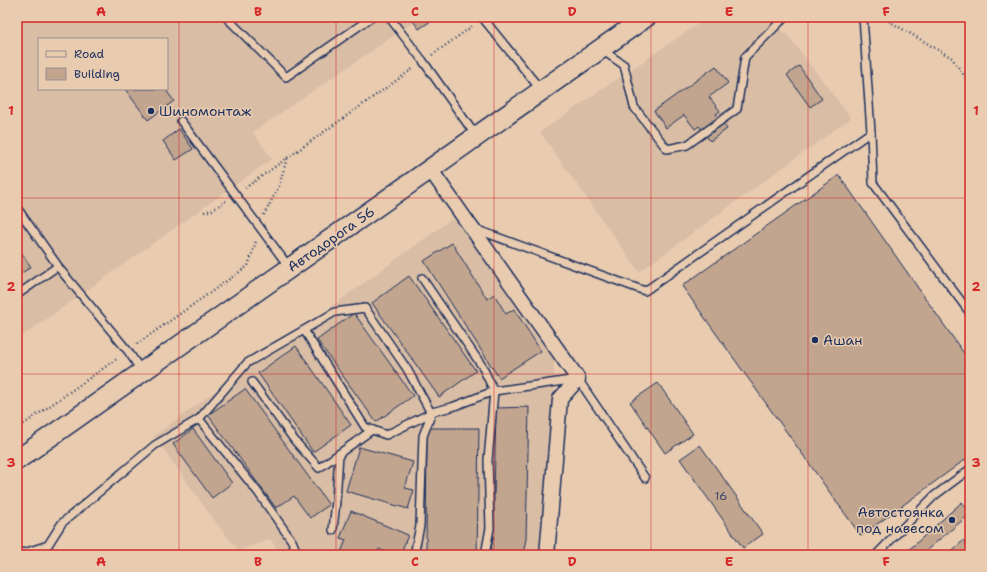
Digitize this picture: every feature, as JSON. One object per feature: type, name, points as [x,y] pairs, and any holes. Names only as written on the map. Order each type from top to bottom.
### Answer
[{"type":"street","name":"Автодорога 56","points":[[17,460],[646,17]]},
{"type":"street","points":[[430,169],[578,379],[560,399],[546,555]]},
{"type":"lane","points":[[226,17],[286,77],[372,17]]},
{"type":"lane","points":[[389,17],[423,61],[476,136]]},
{"type":"lane","points":[[600,49],[624,65],[634,107],[667,149],[687,145],[737,108],[745,57],[785,17]]},
{"type":"lane","points":[[863,17],[873,183],[970,313]]},
{"type":"lane","points":[[482,18],[542,90]]},
{"type":"lane","points":[[181,121],[290,268]]},
{"type":"lane","points":[[471,227],[645,291],[871,132]]},
{"type":"lane","points":[[17,208],[58,266],[128,350],[142,372]]},
{"type":"lane","points":[[17,295],[58,266]]},
{"type":"lane","points":[[422,278],[482,366],[494,391],[488,460],[490,528],[485,555]]},
{"type":"lane","points":[[17,551],[24,553],[48,545],[62,523],[155,445],[199,419],[248,363],[335,312],[365,308],[407,369],[431,413],[423,436],[420,526],[414,555]]},
{"type":"lane","points":[[304,330],[365,427],[386,435],[431,413],[494,391],[578,379],[645,478]]},
{"type":"lane","points":[[252,382],[295,441],[319,468],[372,430]]},
{"type":"lane","points":[[199,419],[258,491],[292,541],[298,555]]},
{"type":"lane","points":[[333,530],[339,454]]},
{"type":"lane","points":[[876,555],[934,496],[970,469]]},
{"type":"path","points":[[882,17],[952,58],[970,84]]},
{"type":"path","points":[[204,212],[212,210],[236,195],[482,18]]},
{"type":"path","points":[[132,348],[248,266],[263,217],[279,186],[287,158]]},
{"type":"path","points":[[17,429],[119,357]]},
{"type":"shaded area","points":[[17,17],[421,17],[253,132],[272,159],[17,340]]},
{"type":"shaded area","points":[[708,17],[763,17],[786,33],[851,118],[639,272],[540,132]]},
{"type":"shaded area","points":[[453,218],[554,357],[554,399],[539,555],[281,555],[270,539],[239,551],[217,524],[154,436]]},
{"type":"building","points":[[410,17],[433,17],[434,19],[419,29]]},
{"type":"building","points":[[716,66],[728,83],[709,97],[720,111],[716,114],[727,129],[710,141],[699,126],[695,129],[684,115],[666,128],[654,111]]},
{"type":"building","points":[[799,66],[822,99],[810,107],[787,75]]},
{"type":"building","name":"Шиномонтаж","points":[[126,90],[166,90],[174,101],[148,120]]},
{"type":"building","points":[[179,129],[193,149],[176,160],[163,141]]},
{"type":"building","points":[[839,175],[970,362],[970,456],[861,536],[682,286]]},
{"type":"building","points":[[452,243],[487,299],[494,294],[506,314],[514,309],[541,351],[499,378],[424,261]]},
{"type":"building","points":[[17,246],[31,267],[17,276]]},
{"type":"building","points":[[409,276],[476,371],[439,397],[372,303]]},
{"type":"building","points":[[354,313],[413,396],[376,422],[317,340]]},
{"type":"building","points":[[296,346],[351,425],[313,452],[258,373]]},
{"type":"building","points":[[658,383],[693,434],[665,453],[630,402]]},
{"type":"building","points":[[245,389],[329,505],[310,518],[294,496],[276,508],[208,415]]},
{"type":"building","points":[[529,407],[526,539],[523,555],[490,555],[493,539],[496,408]]},
{"type":"building","points":[[427,428],[479,428],[477,555],[424,555],[426,552]]},
{"type":"building","points":[[193,429],[232,483],[212,498],[173,444]]},
{"type":"building","points":[[700,445],[763,534],[743,548],[680,459]]},
{"type":"building","points":[[359,447],[413,462],[405,488],[414,490],[408,509],[346,491]]},
{"type":"building","points":[[962,502],[970,514],[921,555],[903,555]]},
{"type":"building","points":[[351,511],[408,535],[400,555],[392,555],[379,549],[376,555],[340,555],[346,540],[340,538]]},
{"type":"building","points":[[964,540],[970,550],[970,555],[947,555]]},
{"type":"place","name":"Шиномонтаж","points":[[151,111]]},
{"type":"place","name":"Ашан","points":[[815,340]]},
{"type":"place","name":"Автостоянка под навесом","points":[[952,520]]}]
